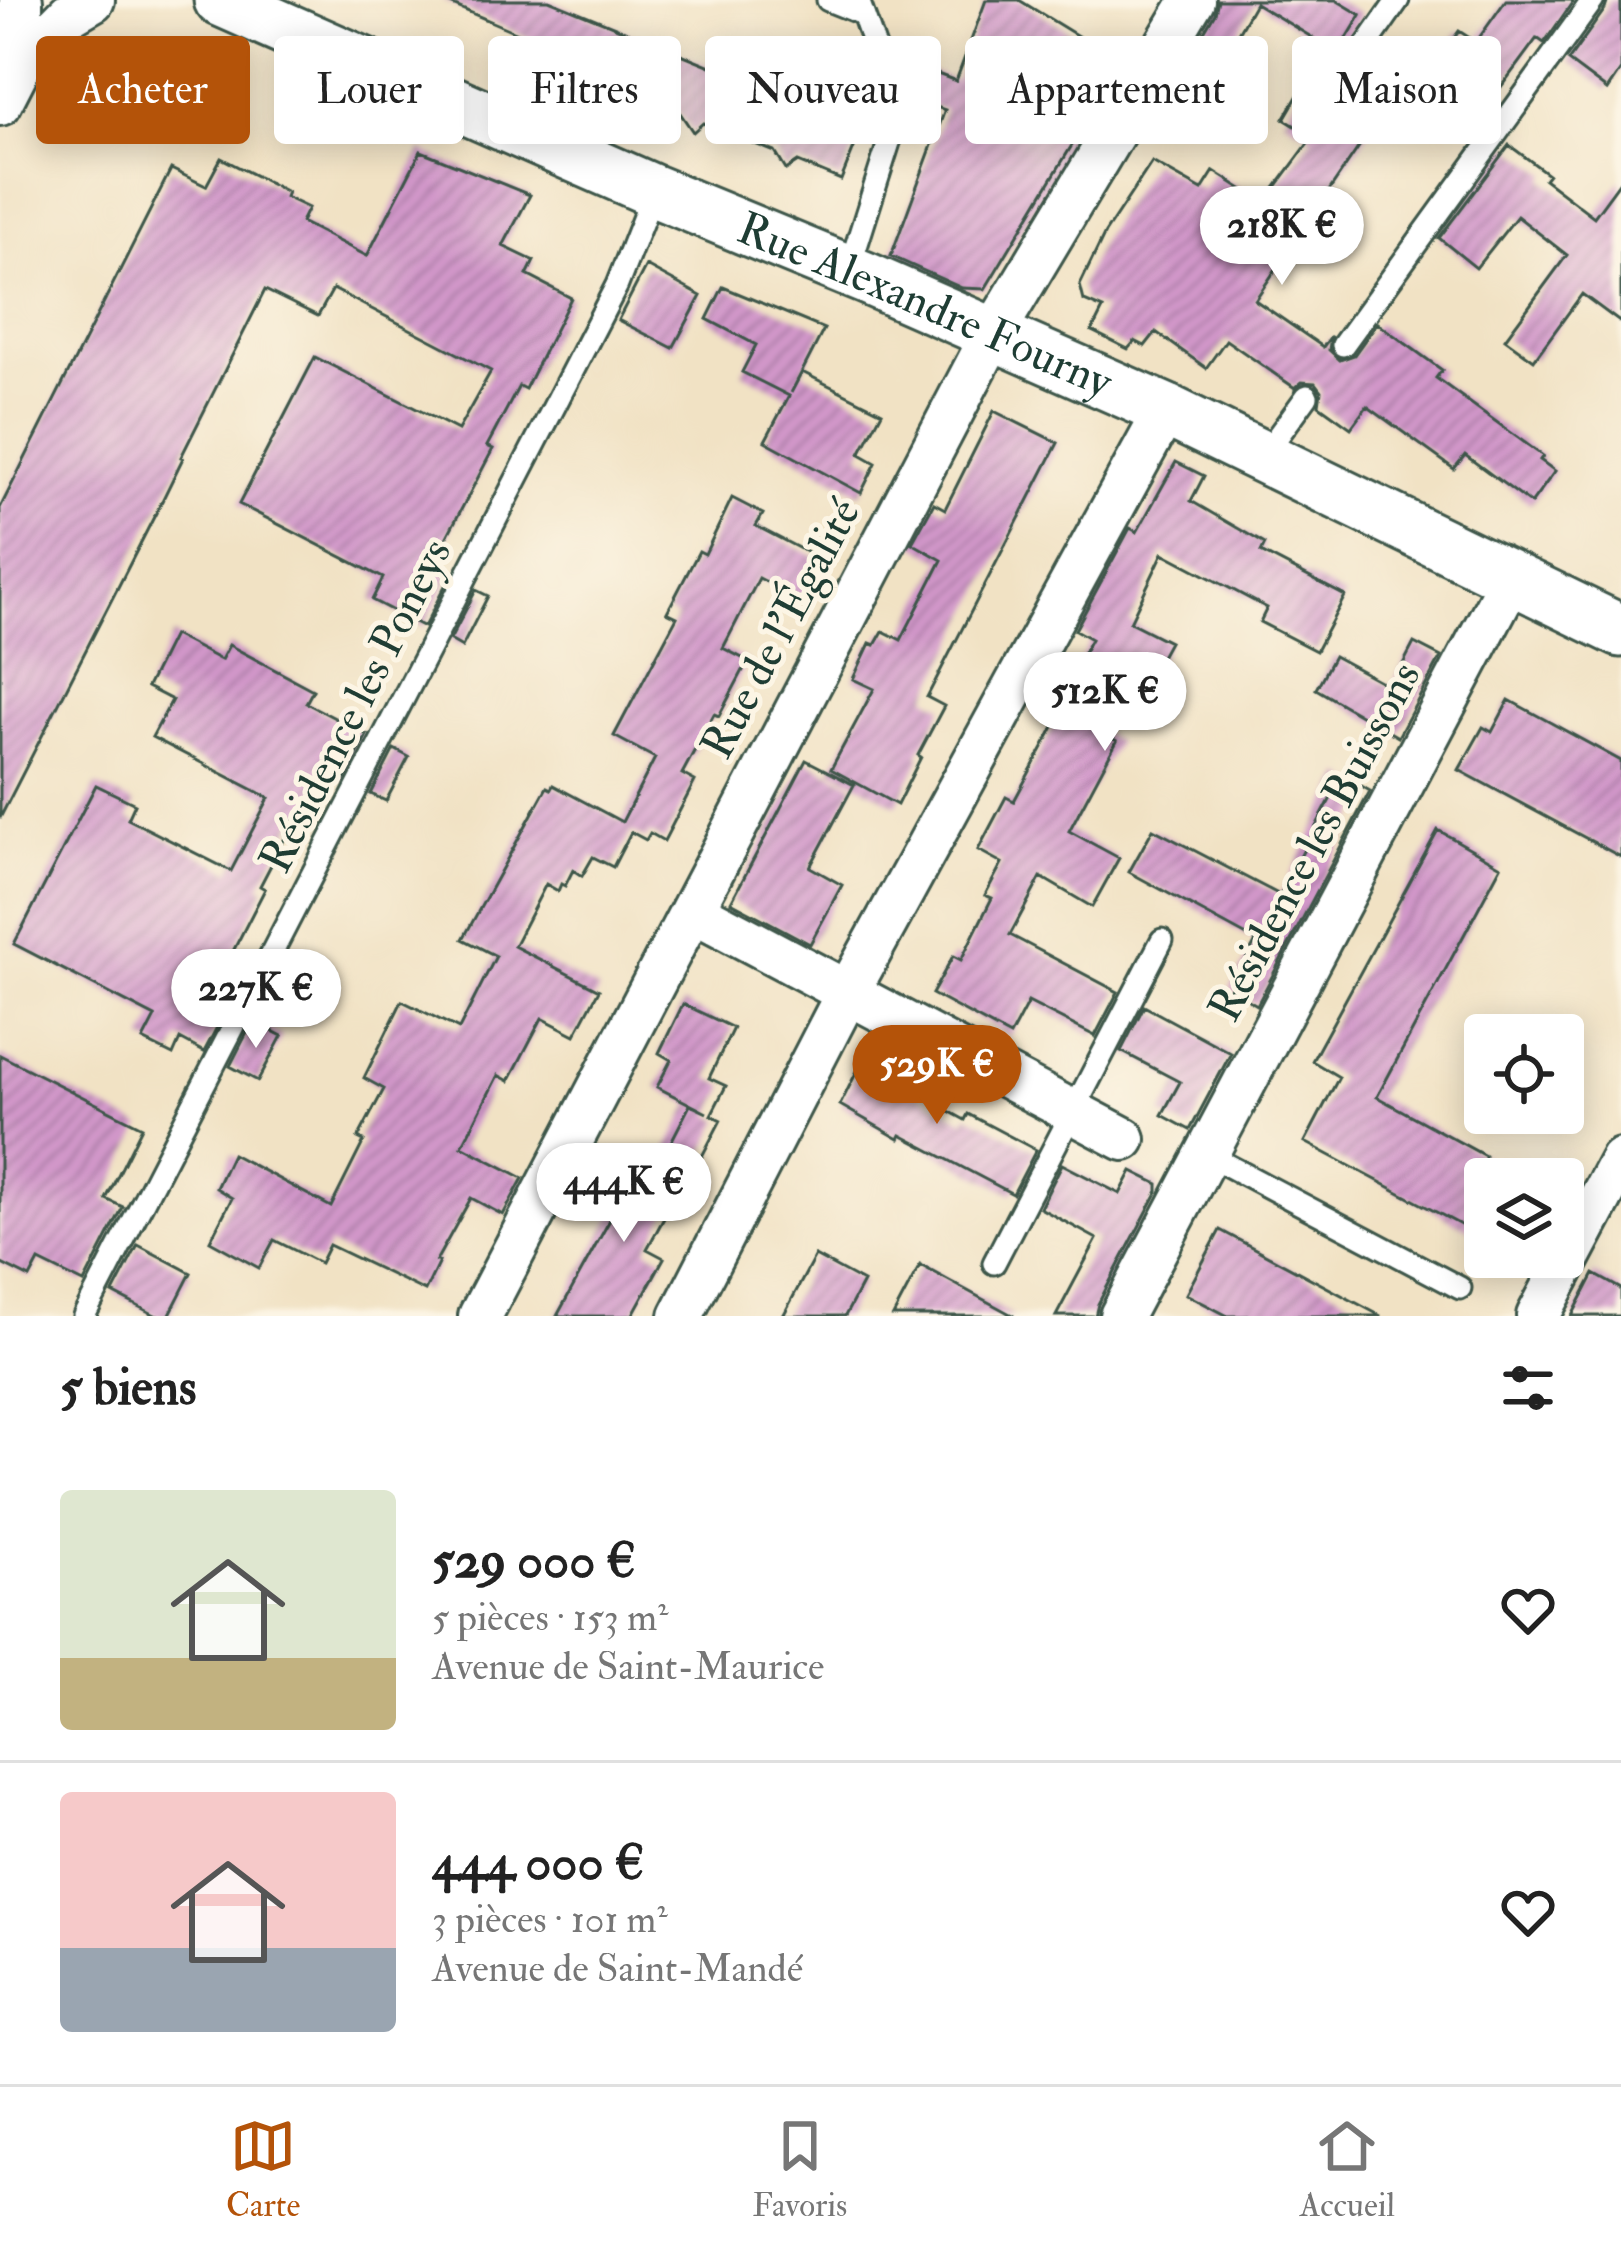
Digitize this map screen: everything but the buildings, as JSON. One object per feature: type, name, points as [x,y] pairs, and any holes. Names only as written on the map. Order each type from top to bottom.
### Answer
[{"type":"street","points":[[21,0],[21,63]]},
{"type":"street","points":[[0,104],[21,63],[69,14],[93,0]]},
{"type":"street","name":"Rue Alexandre Fourny","points":[[220,0],[289,12],[654,191],[848,271],[1264,455],[1621,631]]},
{"type":"street","name":"Rue de l'Égalité","points":[[480,1316],[993,334],[1193,0]]},
{"type":"street","points":[[681,1316],[848,992],[1166,410]]},
{"type":"street","name":"Résidence les Buissons","points":[[1120,1316],[1512,577]]},
{"type":"street","points":[[692,910],[1124,1139]]},
{"type":"street","points":[[1538,1316],[1621,1160]]},
{"type":"lane","points":[[828,0],[860,7],[890,90],[891,136],[848,271]]},
{"type":"lane","points":[[1373,36],[1398,0]]},
{"type":"lane","points":[[1343,345],[1593,0]]},
{"type":"lane","name":"Résidence les Poneys","points":[[84,1316],[617,285],[654,191]]},
{"type":"lane","points":[[1264,455],[1307,396]]},
{"type":"lane","points":[[994,1263],[1162,940]]},
{"type":"lane","points":[[1206,1154],[1460,1288]]}]
